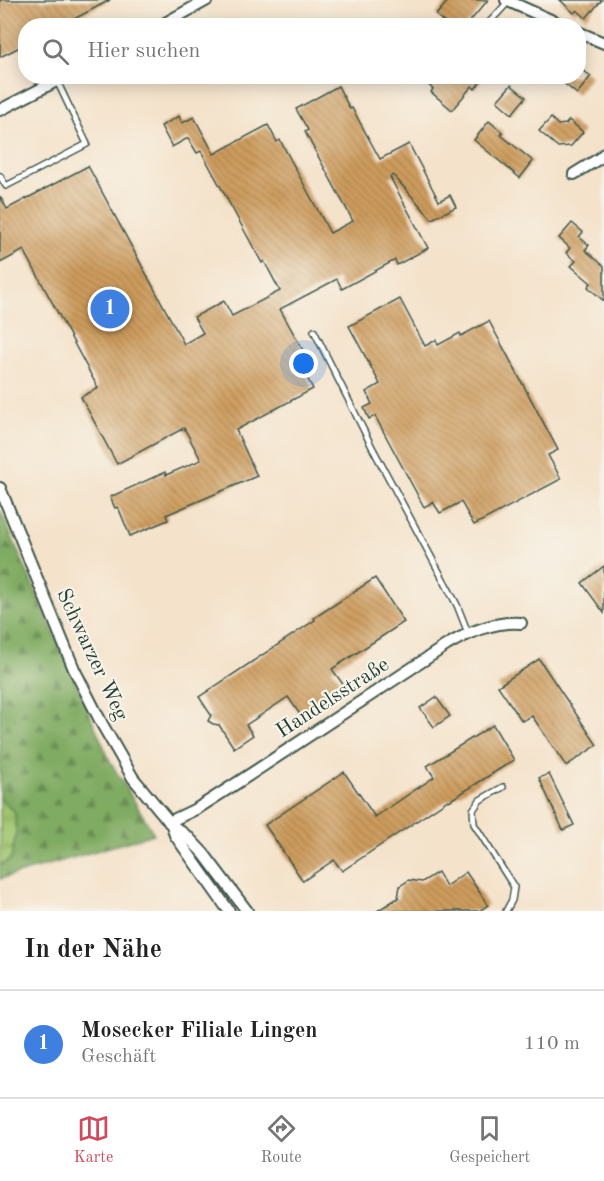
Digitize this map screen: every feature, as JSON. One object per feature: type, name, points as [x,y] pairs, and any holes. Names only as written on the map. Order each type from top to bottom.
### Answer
[{"type":"street","points":[[174,18],[207,0]]},
{"type":"street","points":[[507,1],[546,18]]},
{"type":"street","points":[[586,35],[604,43]]},
{"type":"street","points":[[0,110],[51,84]]},
{"type":"street","points":[[574,174],[604,154]]},
{"type":"street","name":"Schwarzer Weg","points":[[0,488],[74,669],[102,724],[134,778],[171,823],[204,854],[247,911]]},
{"type":"street","name":"Handelsstraße","points":[[171,823],[237,783],[447,645],[482,629],[508,622],[521,622]]},
{"type":"street","name":"Schwarzer Weg","points":[[171,823],[175,835],[229,911]]},
{"type":"lane","points":[[493,18],[507,1]]},
{"type":"lane","points":[[0,176],[6,186],[87,144],[63,84]]},
{"type":"lane","points":[[314,331],[373,448],[457,605],[469,635]]},
{"type":"lane","points":[[503,787],[480,800],[473,810],[474,824],[514,887],[512,900],[506,911]]},
{"type":"green space","points":[[0,510],[111,763],[154,834],[0,879],[0,865],[11,859],[16,835],[15,813],[0,799]]},
{"type":"green space","points":[[0,799],[15,813],[16,835],[11,859],[0,865]]},
{"type":"building","points":[[0,0],[110,0],[76,18],[18,18],[18,48],[0,57]]},
{"type":"building","points":[[449,0],[488,0],[473,18],[439,18],[436,15]]},
{"type":"building","points":[[560,0],[602,0],[586,18],[577,10],[574,13]]},
{"type":"building","points":[[586,73],[591,76],[586,82]]},
{"type":"building","points":[[427,84],[479,84],[475,89],[472,86],[452,110],[431,92],[433,89]]},
{"type":"building","points":[[565,84],[585,84],[577,94]]},
{"type":"building","points":[[511,85],[526,97],[512,114],[497,101]]},
{"type":"building","points":[[338,86],[380,159],[409,144],[439,201],[450,195],[456,207],[432,219],[393,175],[390,177],[428,248],[397,265],[395,260],[342,289],[337,279],[280,309],[310,363],[302,368],[313,389],[236,430],[257,476],[166,515],[168,520],[130,536],[118,507],[115,508],[110,497],[165,472],[166,475],[201,460],[184,428],[117,464],[81,397],[98,388],[24,250],[0,263],[0,196],[7,209],[88,166],[184,344],[203,333],[194,317],[224,301],[232,316],[280,291],[264,261],[262,263],[201,151],[197,153],[188,138],[172,147],[161,126],[179,116],[182,123],[194,117],[214,154],[268,125],[277,142],[280,140],[330,233],[353,221],[305,132],[308,130],[296,109]]},
{"type":"building","points":[[551,118],[558,125],[566,124],[569,120],[583,132],[571,146],[558,147],[539,131]]},
{"type":"building","points":[[489,121],[503,133],[501,135],[533,161],[520,178],[474,140]]},
{"type":"building","points":[[572,223],[583,232],[579,237],[589,245],[585,250],[604,266],[604,301],[588,287],[591,283],[571,266],[576,261],[566,253],[570,248],[559,238]]},
{"type":"building","points":[[400,299],[425,346],[436,340],[438,345],[489,321],[558,450],[548,455],[561,479],[474,525],[461,502],[440,513],[433,502],[424,507],[375,416],[369,419],[364,408],[372,404],[366,392],[380,384],[349,326]]},
{"type":"building","points":[[604,566],[604,613],[582,583]]},
{"type":"building","points":[[375,578],[404,622],[332,669],[345,687],[301,716],[288,697],[246,725],[253,735],[234,748],[219,725],[208,721],[211,715],[199,697]]},
{"type":"building","points":[[539,659],[597,745],[566,766],[532,716],[522,721],[498,686]]},
{"type":"building","points":[[436,697],[450,716],[434,727],[420,708]]},
{"type":"building","points":[[493,725],[514,760],[448,800],[342,871],[334,860],[303,881],[265,825],[344,772],[375,817],[434,777],[427,766]]},
{"type":"building","points":[[549,774],[574,825],[563,830],[539,778]]},
{"type":"building","points":[[438,872],[446,886],[466,872],[488,905],[479,911],[377,911],[398,898],[400,886],[409,880],[422,882]]},
{"type":"place","name":"Mosecker Filiale Lingen","points":[[110,309]]}]
